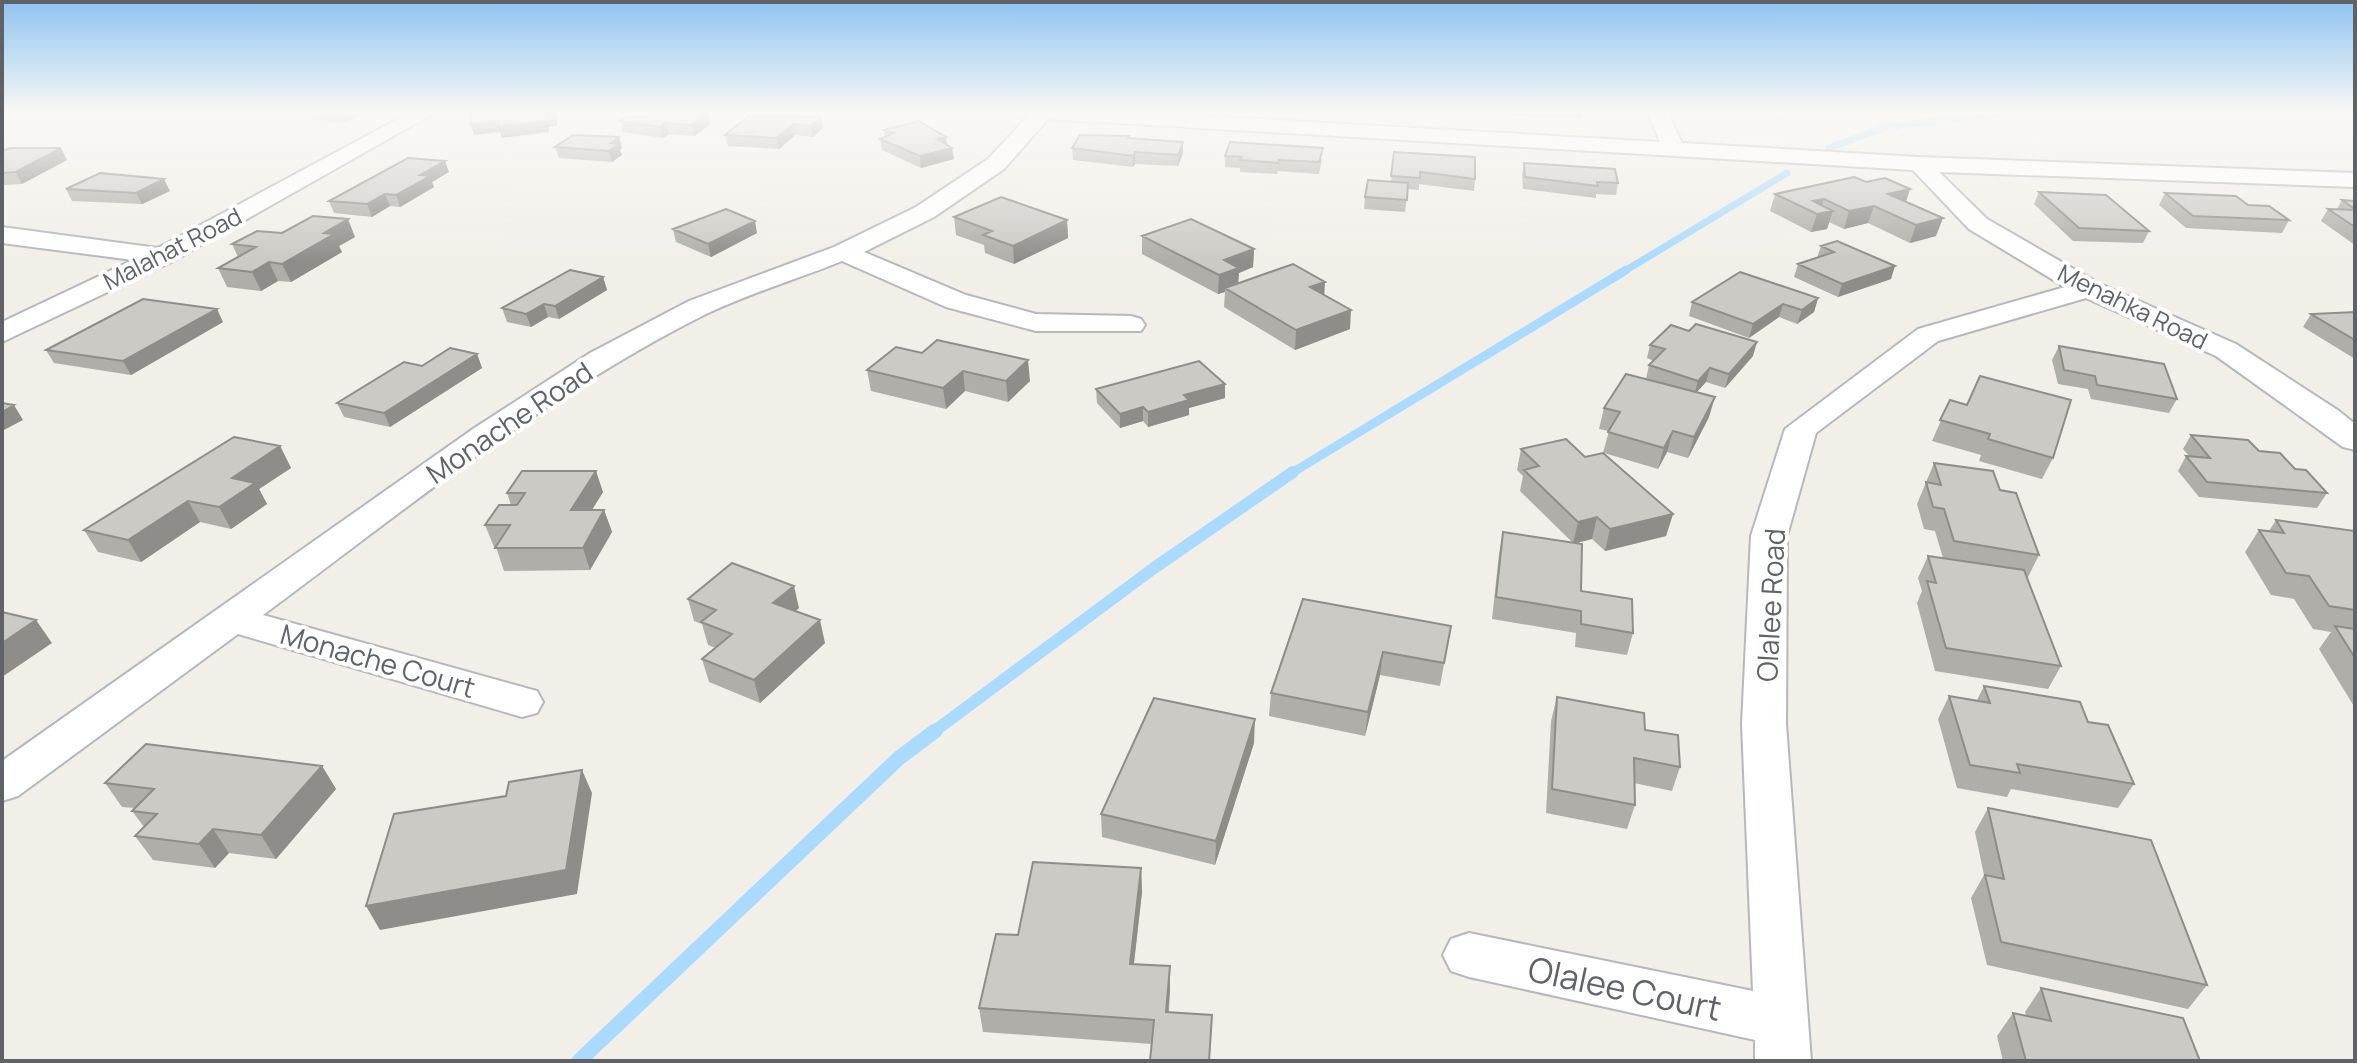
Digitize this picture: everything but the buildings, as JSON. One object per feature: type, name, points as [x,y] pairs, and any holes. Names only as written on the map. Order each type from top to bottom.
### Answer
[{"type":"street","name":"Malahat Road","points":[[2,333],[162,256],[333,163]]},
{"type":"street","name":"Monache Road","points":[[2,784],[484,436],[601,359],[699,307],[843,252],[925,212],[997,163]]},
{"type":"street","points":[[1895,163],[2355,180]]},
{"type":"street","name":"Menahka Road","points":[[1919,164],[1978,224],[2088,289],[2226,350],[2328,418],[2355,440]]},
{"type":"street","points":[[2,235],[162,256]]},
{"type":"street","points":[[843,252],[956,301],[1036,322],[1131,325]]},
{"type":"street","name":"Olalee Road","points":[[1782,1041],[1764,724],[1769,536],[1801,429],[1928,335],[2088,289]]},
{"type":"street","name":"Monache Court","points":[[233,619],[522,702]]},
{"type":"street","name":"Olalee Court","points":[[1469,955],[1782,1041]]},
{"type":"waterway","points":[[1623,272],[1787,173]]},
{"type":"waterway","points":[[1291,473],[1626,270]]},
{"type":"waterway","points":[[932,733],[1154,568],[1291,473]]},
{"type":"waterway","points":[[579,1061],[899,758],[935,731]]}]
